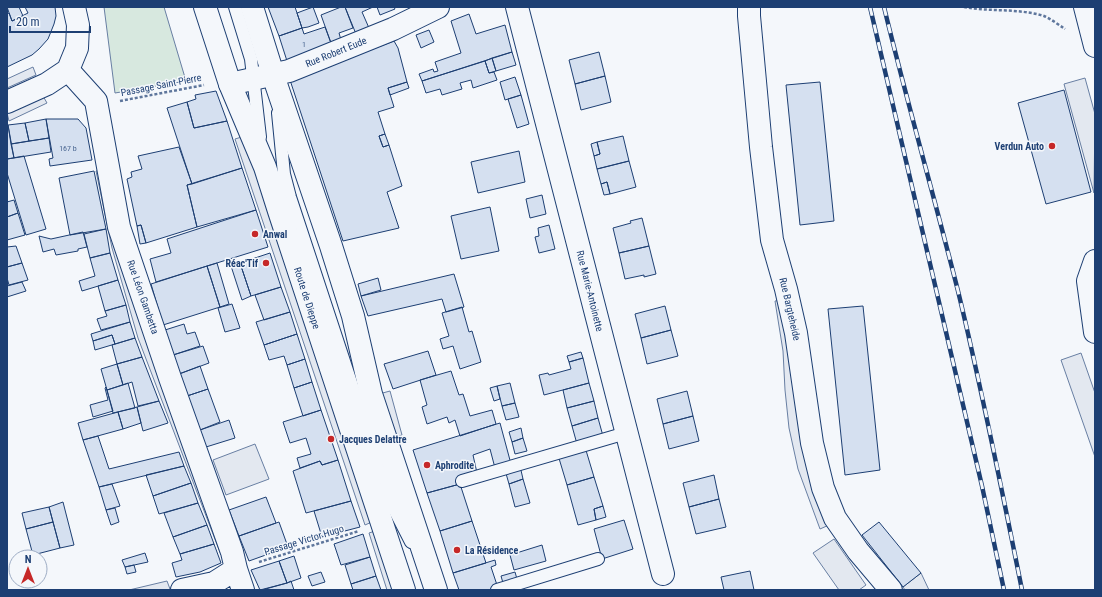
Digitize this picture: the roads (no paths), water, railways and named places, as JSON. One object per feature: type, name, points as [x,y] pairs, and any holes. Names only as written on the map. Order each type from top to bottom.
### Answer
[{"type":"street","points":[[7,102],[47,84],[68,70],[78,48],[78,25],[74,7]]},
{"type":"street","name":"Route de Dieppe","points":[[206,7],[230,84],[265,167],[404,590]]},
{"type":"street","points":[[252,7],[268,80],[331,246],[353,316],[371,394],[435,590]]},
{"type":"street","name":"Rue Robert Eude","points":[[230,84],[268,80],[393,29],[438,7]]},
{"type":"street","name":"Rue Marie-Antoinette","points":[[517,7],[663,574]]},
{"type":"street","name":"Rue Bargteheide","points":[[749,7],[772,240],[786,289],[796,333],[812,443],[821,480],[835,518],[858,551],[891,590]]},
{"type":"street","points":[[1085,7],[1094,41]]},
{"type":"street","name":"Rue Léon Gambetta","points":[[68,70],[96,101],[119,228],[170,378],[232,552],[243,590]]},
{"type":"street","points":[[1095,261],[1088,281],[1095,332]]},
{"type":"street","points":[[182,590],[214,583],[236,569]]},
{"type":"lane","points":[[235,7],[251,59],[268,80],[257,117],[265,167]]},
{"type":"lane","points":[[462,481],[626,433]]},
{"type":"lane","points":[[389,543],[411,590]]},
{"type":"lane","points":[[497,590],[598,559]]},
{"type":"railway","points":[[870,7],[982,486],[1004,590]]},
{"type":"railway","points":[[884,7],[967,328],[992,440],[1022,590]]},
{"type":"place","name":"Verdun Auto","points":[[1052,146]]},
{"type":"place","name":"Anwal","points":[[255,234]]},
{"type":"place","name":"Réac'Tif","points":[[266,263]]},
{"type":"place","name":"Jacques Delattre","points":[[331,439]]},
{"type":"place","name":"Aphrodite","points":[[427,465]]},
{"type":"place","name":"La Résidence","points":[[457,550]]}]
